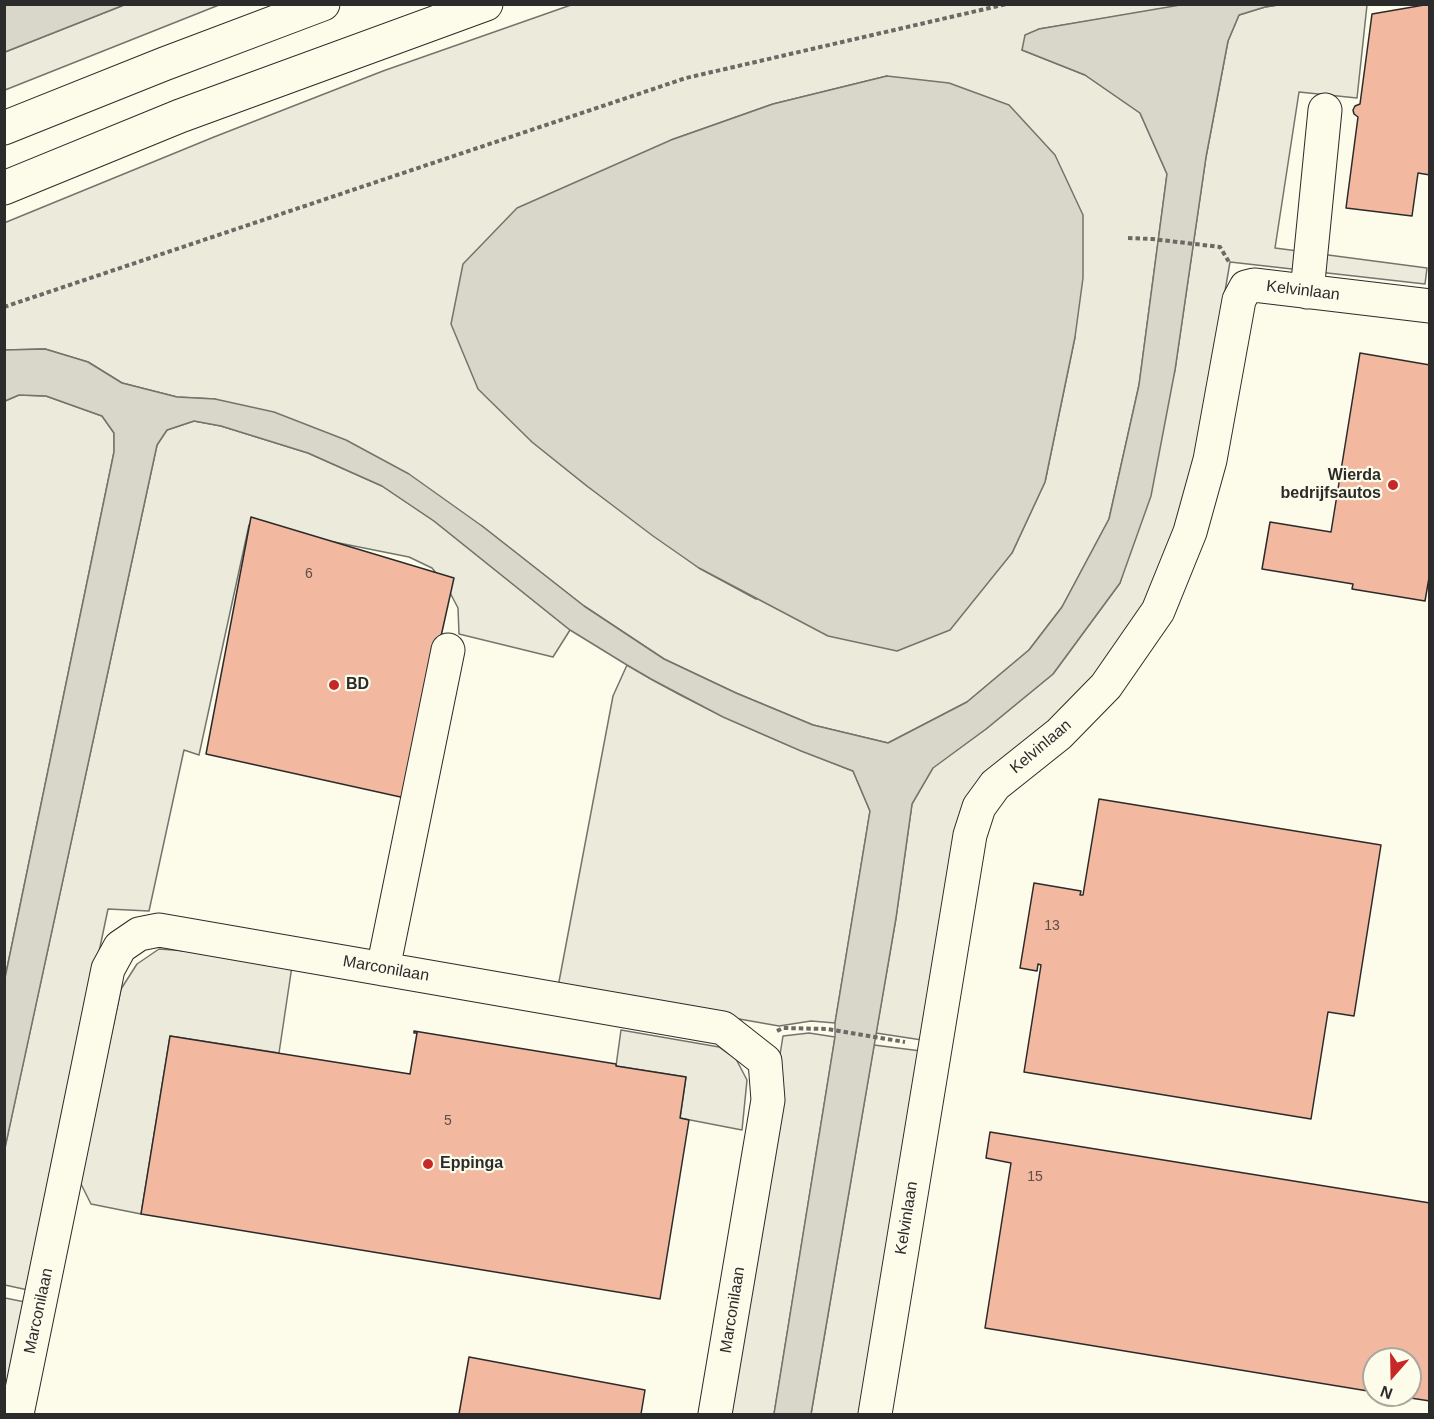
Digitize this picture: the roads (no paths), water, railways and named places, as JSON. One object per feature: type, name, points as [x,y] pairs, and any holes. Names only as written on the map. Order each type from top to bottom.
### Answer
[{"type":"main road","points":[[4,128],[323,4]]},
{"type":"main road","points":[[4,188],[180,116],[486,4]]},
{"type":"main road","points":[[1307,292],[1325,111]]},
{"type":"main road","name":"Kelvinlaan","points":[[875,1414],[970,835],[979,807],[995,785],[1059,734],[1106,686],[1158,611],[1190,532],[1210,460],[1239,300],[1246,287],[1254,285],[1430,306]]},
{"type":"main road","points":[[383,969],[448,650]]},
{"type":"main road","name":"Marconilaan","points":[[17,1414],[108,969],[120,947],[139,934],[159,930],[723,1028],[765,1061],[768,1100],[715,1414]]},
{"type":"place","name":"Wierda bedrijfsautos","points":[[1393,485]]},
{"type":"place","name":"BD","points":[[334,685]]},
{"type":"place","name":"Eppinga","points":[[428,1164]]}]
